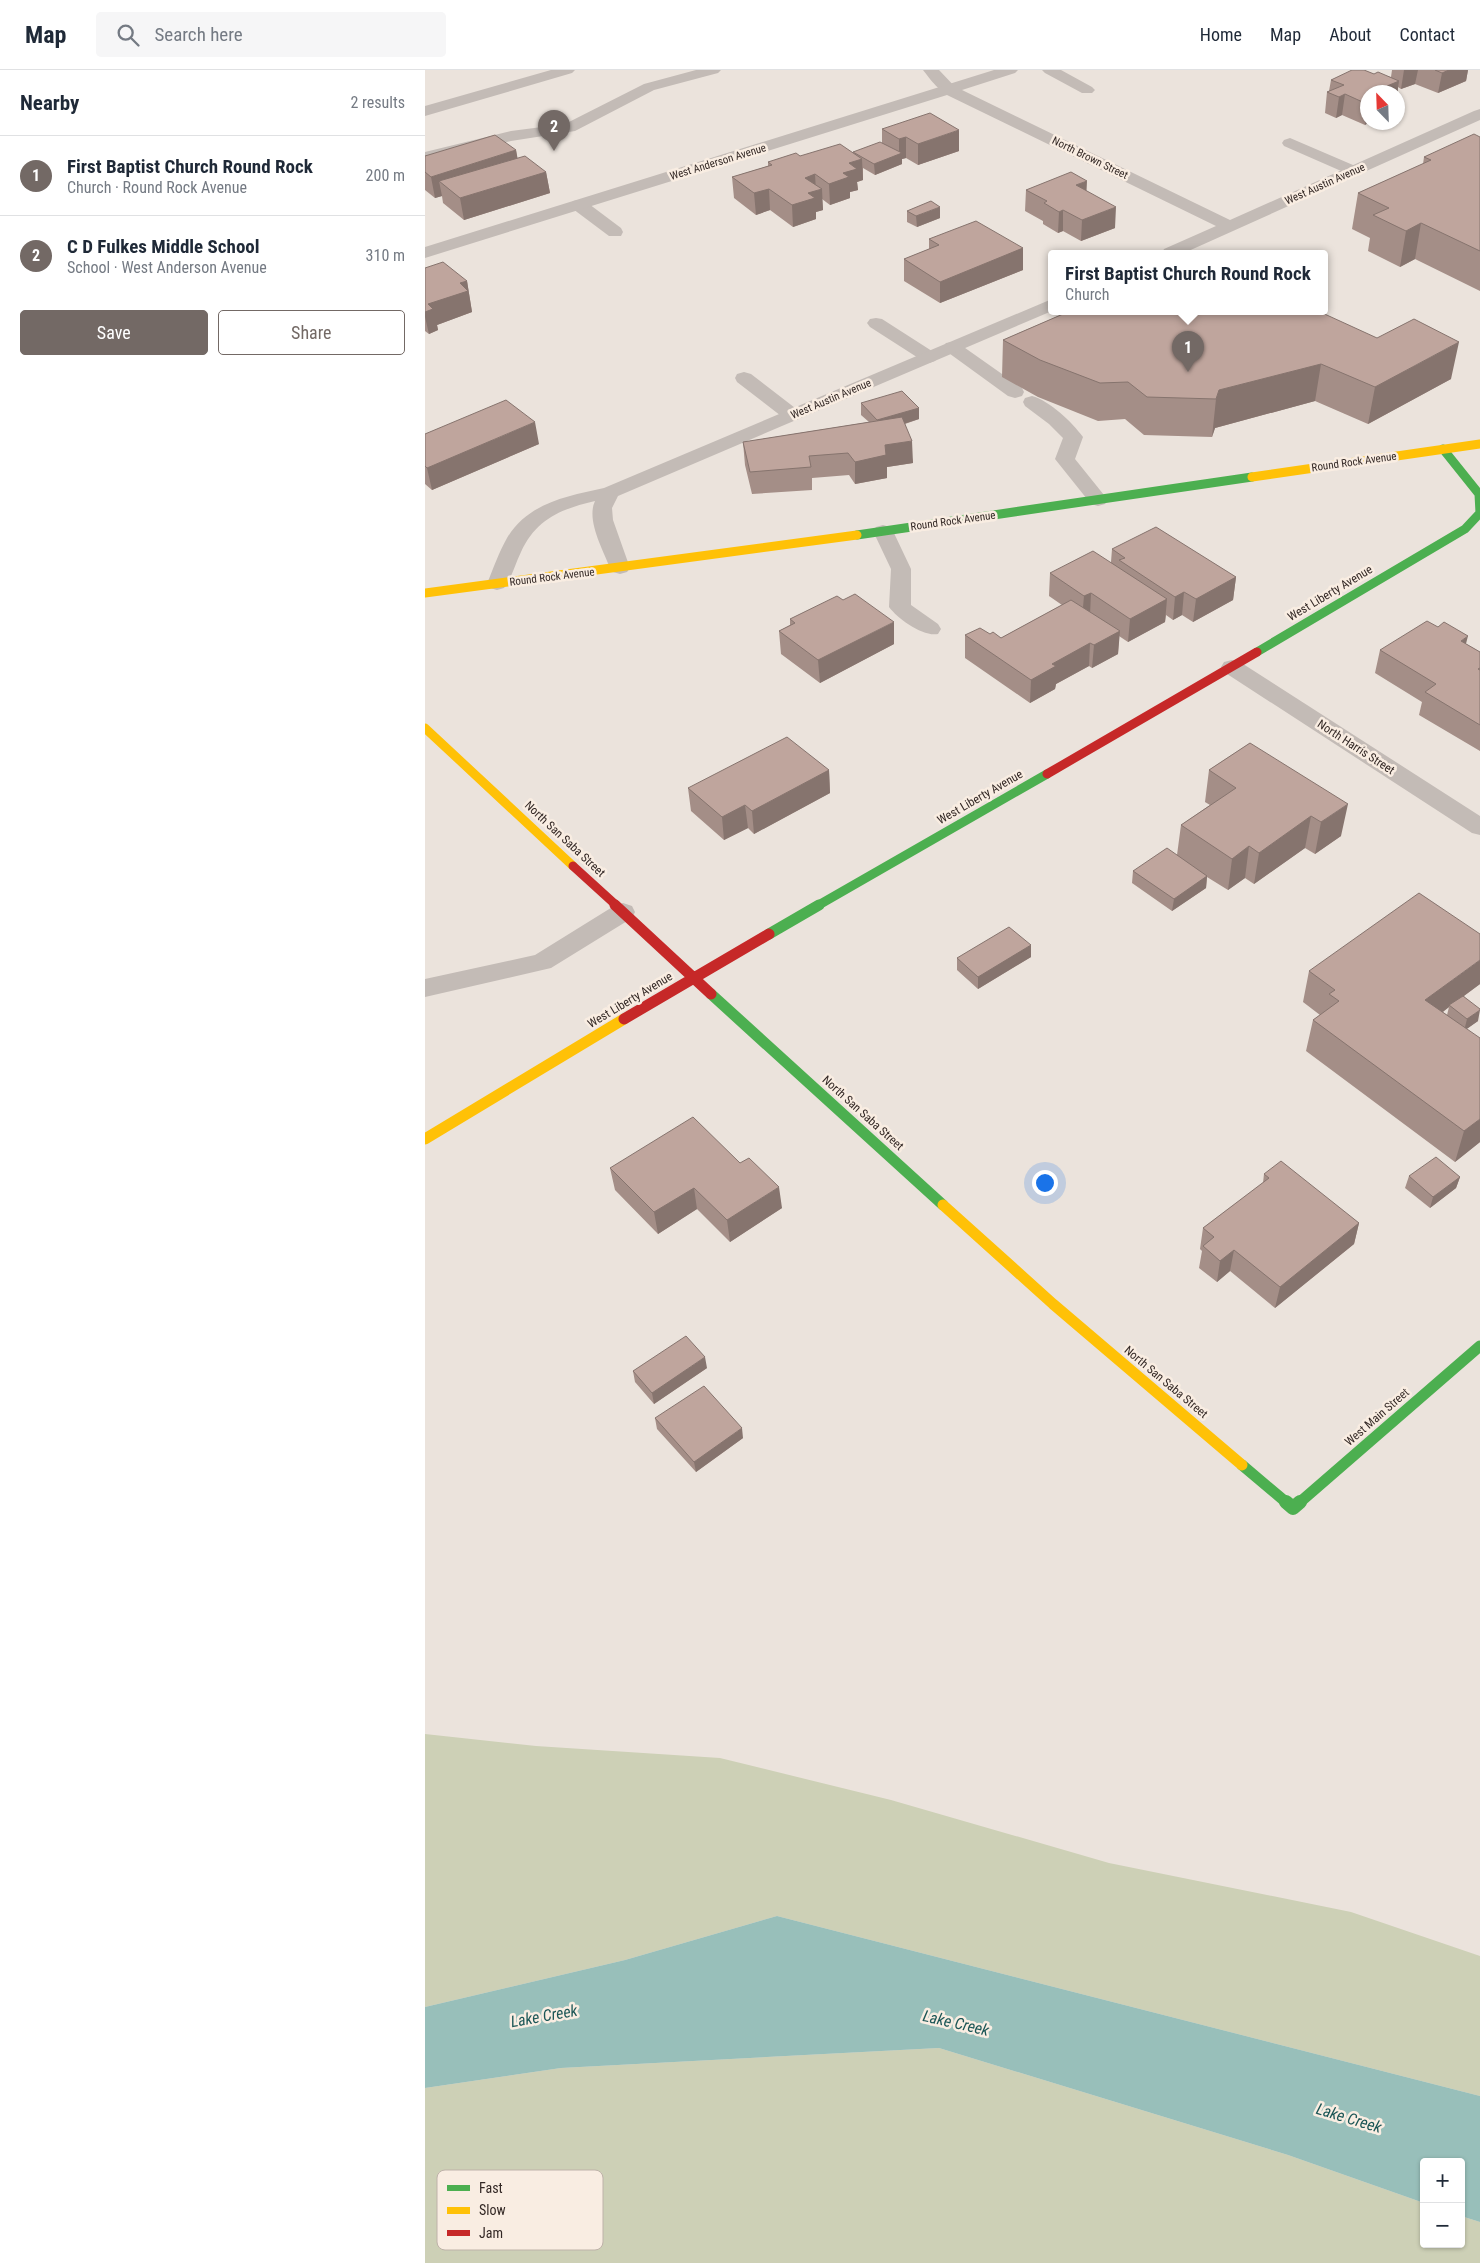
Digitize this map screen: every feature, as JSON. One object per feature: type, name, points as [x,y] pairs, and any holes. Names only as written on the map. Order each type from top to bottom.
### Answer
[{"type":"street","points":[[425,111],[567,70]]},
{"type":"street","points":[[425,157],[511,136],[569,128],[649,87],[713,70]]},
{"type":"street","points":[[931,70],[950,90]]},
{"type":"street","name":"West Anderson Avenue","points":[[425,253],[1010,70]]},
{"type":"street","points":[[1050,70],[1087,90]]},
{"type":"street","name":"North Brown Street","points":[[950,90],[1231,227]]},
{"type":"street","name":"West Austin Avenue","points":[[1177,250],[1480,114]]},
{"type":"street","points":[[1289,143],[1354,171]]},
{"type":"street","points":[[579,205],[615,232]]},
{"type":"street","name":"West Austin Avenue","points":[[497,584],[528,524],[545,512],[568,502],[610,492],[1048,306]]},
{"type":"street","points":[[876,324],[929,357]]},
{"type":"street","points":[[952,347],[1015,392]]},
{"type":"street","points":[[744,378],[792,415]]},
{"type":"street","points":[[1032,402],[1056,420],[1073,437],[1065,458],[1098,500]]},
{"type":"street","name":"Round Rock Avenue","points":[[425,593],[883,531],[1480,444]]},
{"type":"street","name":"West Liberty Avenue","points":[[425,1139],[693,978],[1232,667],[1465,529],[1480,513],[1479,494],[1443,449]]},
{"type":"street","points":[[610,492],[602,508],[603,520],[620,568]]},
{"type":"street","points":[[883,531],[901,569],[900,607],[930,629]]},
{"type":"street","name":"North Harris Street","points":[[1232,667],[1480,827]]},
{"type":"street","name":"North San Saba Street","points":[[425,728],[693,978],[1053,1304],[1293,1508]]},
{"type":"street","points":[[425,988],[542,962],[623,912]]},
{"type":"street","name":"West Main Street","points":[[1293,1508],[1480,1346]]},
{"type":"green space","points":[[425,1734],[536,1746],[720,1758],[891,1800],[1109,1863],[1351,1912],[1480,1956],[1480,2096],[777,1916],[625,1960],[425,2007]]},
{"type":"green space","points":[[939,2048],[1288,2155],[1420,2202],[1420,2248],[1465,2248],[1465,2217],[1480,2222],[1480,2263],[425,2263],[425,2088],[561,2068]]},
{"type":"water","name":"Lake Creek","points":[[777,1916],[1480,2096],[1480,2222],[1465,2217],[1465,2158],[1420,2158],[1420,2202],[1288,2155],[939,2048],[561,2068],[425,2088],[425,2007],[625,1960]]},
{"type":"building","points":[[1352,70],[1364,70],[1374,74],[1378,72],[1399,81],[1389,85],[1360,85],[1360,101],[1345,94],[1339,97],[1327,92],[1344,85],[1331,80]]},
{"type":"building","points":[[1435,70],[1449,70],[1442,73]]},
{"type":"building","points":[[930,113],[959,130],[918,144],[906,137],[899,139],[882,129]]},
{"type":"building","points":[[1474,134],[1480,137],[1480,251],[1421,223],[1406,231],[1373,215],[1389,208],[1358,193],[1431,160],[1424,157]]},
{"type":"building","points":[[495,135],[516,150],[431,177],[425,172],[425,156]]},
{"type":"building","points":[[880,142],[902,153],[874,164],[853,152]]},
{"type":"building","points":[[840,144],[862,159],[849,163],[857,169],[843,173],[849,177],[829,184],[815,174],[805,178],[822,189],[808,193],[815,198],[792,205],[769,189],[754,193],[732,177],[772,165],[768,162],[796,153],[800,156]]},
{"type":"building","points":[[525,156],[546,172],[460,198],[439,181]]},
{"type":"building","points":[[1071,172],[1087,181],[1076,185],[1116,207],[1082,220],[1063,210],[1059,212],[1044,203],[1047,201],[1026,190]]},
{"type":"building","points":[[931,201],[940,207],[916,216],[907,211]]},
{"type":"building","points":[[976,221],[1023,248],[940,282],[904,259],[939,245],[929,239]]},
{"type":"building","points":[[443,262],[467,281],[460,283],[468,291],[428,304],[433,309],[425,312],[425,268]]},
{"type":"building","points":[[1061,315],[1327,315],[1377,338],[1414,319],[1459,342],[1375,387],[1321,364],[1219,390],[1216,399],[1147,397],[1128,382],[1100,383],[1040,360],[1003,340]]},
{"type":"building","points":[[902,391],[919,408],[877,420],[861,403]]},
{"type":"building","points":[[506,400],[535,422],[427,468],[425,466],[425,434]]},
{"type":"building","points":[[902,417],[912,441],[885,445],[886,455],[855,462],[848,453],[809,456],[811,467],[750,472],[743,442]]},
{"type":"building","points":[[1156,527],[1236,577],[1196,599],[1184,592],[1175,597],[1119,560],[1125,558],[1112,549]]},
{"type":"building","points":[[1093,551],[1167,599],[1130,619],[1091,593],[1084,596],[1050,573]]},
{"type":"building","points":[[855,594],[894,622],[818,660],[779,631],[795,623],[790,619],[837,596],[843,600]]},
{"type":"building","points":[[1071,600],[1120,631],[1094,645],[1090,643],[1052,664],[1056,666],[1031,680],[965,635],[980,628],[990,634],[993,632],[1001,638]]},
{"type":"building","points":[[1427,621],[1438,627],[1444,622],[1468,636],[1461,641],[1480,652],[1480,668],[1478,669],[1480,670],[1480,725],[1425,692],[1436,684],[1380,650]]},
{"type":"building","points":[[787,737],[829,770],[752,811],[745,805],[722,817],[688,788]]},
{"type":"building","points":[[1250,743],[1348,804],[1321,822],[1311,816],[1259,853],[1249,846],[1232,859],[1181,825],[1236,788],[1209,770]]},
{"type":"building","points":[[1167,848],[1207,876],[1174,899],[1133,871]]},
{"type":"building","points":[[1419,893],[1480,934],[1480,960],[1425,1000],[1480,1038],[1480,1119],[1464,1131],[1313,1020],[1339,1001],[1329,994],[1335,990],[1309,971]]},
{"type":"building","points":[[1009,927],[1031,945],[978,977],[957,958]]},
{"type":"building","points":[[1463,996],[1480,1009],[1467,1019],[1449,1005]]},
{"type":"building","points":[[693,1117],[740,1163],[749,1158],[779,1187],[727,1220],[694,1188],[654,1212],[610,1168]]},
{"type":"building","points":[[1436,1157],[1460,1177],[1433,1197],[1409,1176]]},
{"type":"building","points":[[1281,1161],[1359,1223],[1280,1287],[1234,1250],[1220,1261],[1203,1246],[1214,1237],[1203,1228],[1269,1178],[1264,1174]]},
{"type":"building","points":[[686,1336],[705,1357],[652,1393],[633,1371]]},
{"type":"building","points":[[704,1386],[742,1428],[694,1462],[655,1418]]},
{"type":"traffic: fast","points":[[1257,652],[1465,529],[1480,513],[1479,494],[1443,449]]},
{"type":"traffic: fast","points":[[857,535],[1252,477]]},
{"type":"traffic: fast","points":[[769,934],[1047,774]]},
{"type":"traffic: fast","points":[[711,994],[943,1205]]},
{"type":"traffic: fast","points":[[1242,1465],[1293,1508],[1480,1346]]},
{"type":"traffic: slow","points":[[1252,477],[1480,444]]},
{"type":"traffic: slow","points":[[425,593],[857,535]]},
{"type":"traffic: slow","points":[[425,728],[573,866]]},
{"type":"traffic: slow","points":[[425,1139],[624,1019]]},
{"type":"traffic: slow","points":[[943,1205],[1053,1304],[1242,1465]]},
{"type":"traffic: jam","points":[[1047,774],[1257,652]]},
{"type":"traffic: jam","points":[[573,866],[711,994]]},
{"type":"traffic: jam","points":[[624,1019],[769,934]]},
{"type":"place","name":"C D Fulkes Middle School","points":[[554,151]]},
{"type":"place","name":"First Baptist Church Round Rock","points":[[1188,372]]}]
